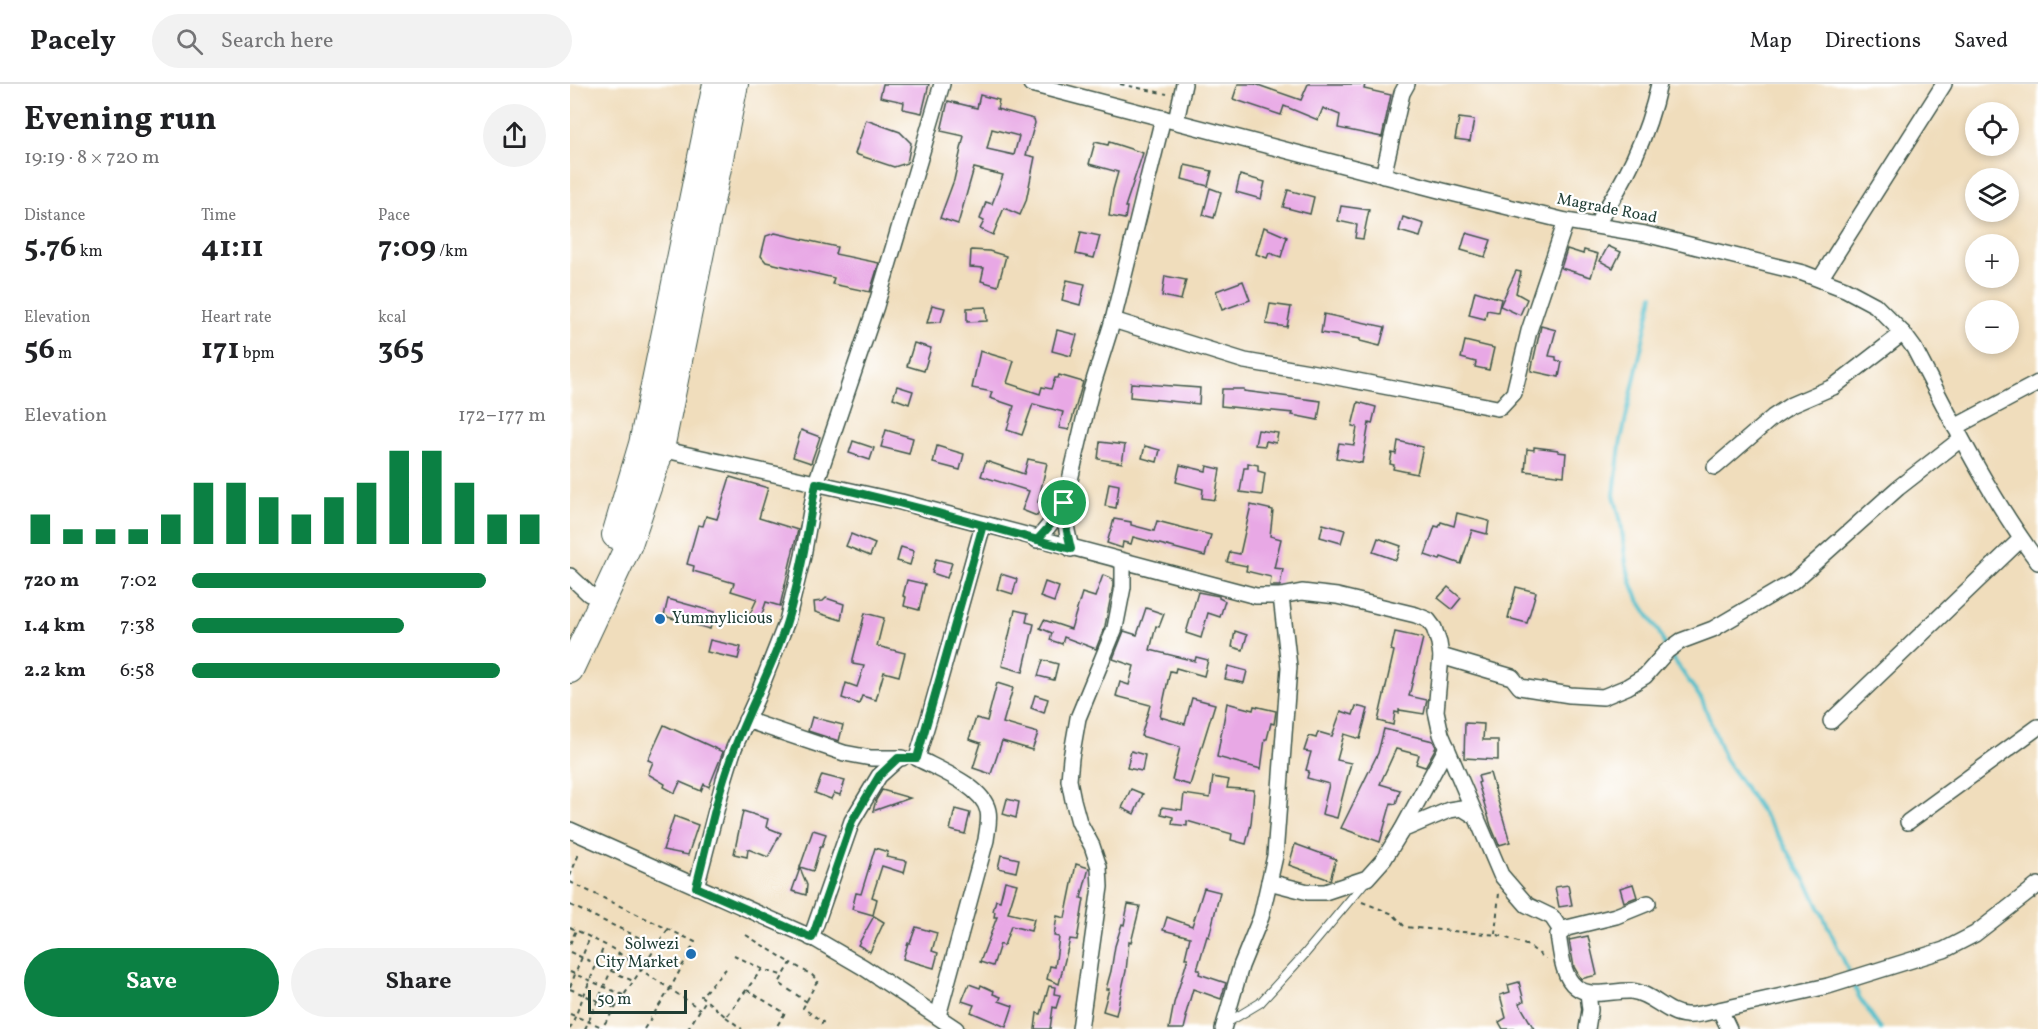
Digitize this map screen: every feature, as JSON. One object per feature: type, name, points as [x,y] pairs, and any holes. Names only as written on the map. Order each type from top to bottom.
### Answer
[{"type":"highway","points":[[570,630],[611,547],[642,444],[716,84]]},
{"type":"highway","points":[[570,670],[629,544],[661,449],[735,84]]},
{"type":"street","points":[[696,887],[724,780],[787,621],[803,556],[816,483],[876,306],[942,84]]},
{"type":"street","name":"Magrade Road","points":[[1031,84],[1383,176],[1566,221],[1667,239],[1803,273],[1845,289],[1875,305],[1903,333],[1914,348],[1958,433],[2021,539],[2038,562]]},
{"type":"street","points":[[1383,176],[1402,93],[1407,84]]},
{"type":"street","points":[[1596,225],[1622,186],[1637,155],[1653,112],[1659,84]]},
{"type":"street","points":[[1820,279],[1944,84]]},
{"type":"street","points":[[1037,540],[1050,527],[1064,503],[1090,390],[1113,320],[1169,120],[1183,90]]},
{"type":"street","points":[[1113,320],[1245,362],[1321,374],[1497,408],[1514,393],[1529,331],[1566,221]]},
{"type":"street","points":[[1715,467],[1773,417],[1791,405],[1833,387],[1903,333]]},
{"type":"street","points":[[1441,656],[1512,677],[1520,687],[1530,689],[1570,695],[1603,696],[1627,687],[1645,676],[1667,651],[1681,641],[1713,629],[1793,582],[1958,433],[2038,383]]},
{"type":"street","points":[[661,449],[901,502],[1037,540],[1256,596],[1281,596],[1302,592],[1337,596],[1428,620],[1434,628],[1441,656],[1436,711],[1441,734],[1475,816],[1501,875],[1527,905],[1552,916],[1562,932]]},
{"type":"street","points":[[1064,503],[1071,549]]},
{"type":"street","points":[[917,758],[983,525]]},
{"type":"street","points":[[1831,721],[2021,539]]},
{"type":"street","points":[[1080,1029],[1100,886],[1099,867],[1092,846],[1079,822],[1073,800],[1070,780],[1071,758],[1078,718],[1116,628],[1123,586],[1123,562]]},
{"type":"street","points":[[570,576],[589,594]]},
{"type":"street","points":[[1223,1027],[1241,966],[1260,917],[1275,856],[1290,667],[1281,596]]},
{"type":"street","points":[[746,720],[844,753],[871,758],[917,758],[973,789],[982,798],[988,811],[986,840],[938,1016]]},
{"type":"street","points":[[1908,822],[2038,727]]},
{"type":"street","points":[[1269,882],[1308,892],[1325,892],[1367,878],[1384,860],[1447,747]]},
{"type":"street","points":[[812,938],[852,821],[879,776],[898,758]]},
{"type":"street","points":[[1402,830],[1449,810],[1462,808],[1475,816]]},
{"type":"street","points":[[570,830],[812,938],[863,967],[956,1029]]},
{"type":"street","points":[[1648,903],[1616,916],[1567,928],[1558,935],[1566,974],[1575,987],[1588,993],[1632,991],[1648,995],[1670,1010],[1685,1016],[1828,986],[1944,950],[1974,934],[2038,885]]},
{"type":"street","points":[[1587,1029],[1590,1010],[1588,993]]},
{"type":"street","points":[[1720,1010],[1729,1029]]},
{"type":"lane","points":[[1223,1027],[1260,1003],[1304,955],[1367,878]]},
{"type":"path","points":[[1120,84],[1183,90]]},
{"type":"path","points":[[570,876],[586,837]]},
{"type":"path","points":[[1495,934],[1501,875]]},
{"type":"path","points":[[570,882],[695,942],[645,1029]]},
{"type":"path","points":[[1351,898],[1393,915],[1405,927],[1495,934],[1529,946],[1566,974]]},
{"type":"path","points":[[570,905],[657,946]]},
{"type":"path","points":[[570,927],[619,953],[640,970],[700,1008]]},
{"type":"path","points":[[570,1014],[601,1028],[668,929]]},
{"type":"path","points":[[570,944],[576,930]]},
{"type":"path","points":[[746,935],[812,975],[818,981],[803,1008],[823,1022],[819,1029]]},
{"type":"path","points":[[590,937],[570,988],[615,1008]]},
{"type":"path","points":[[570,1029],[605,945]]},
{"type":"path","points":[[570,952],[633,981]]},
{"type":"path","points":[[585,1029],[619,953]]},
{"type":"path","points":[[734,955],[762,969],[784,975]]},
{"type":"path","points":[[791,963],[779,983],[807,1002]]},
{"type":"path","points":[[726,969],[701,996],[742,1029]]},
{"type":"path","points":[[726,1017],[762,969]]},
{"type":"path","points":[[570,972],[624,995]]},
{"type":"path","points":[[747,989],[785,1013],[775,1029]]},
{"type":"path","points":[[688,1029],[706,1000]]},
{"type":"building","points":[[883,84],[929,84],[922,113],[903,109],[904,102],[880,97]]},
{"type":"building","points":[[1238,84],[1255,84],[1301,100],[1308,84],[1365,84],[1364,89],[1391,95],[1382,137],[1338,128],[1340,115],[1323,108],[1318,120],[1284,106],[1281,115],[1233,99]]},
{"type":"building","points":[[980,95],[999,100],[997,109],[1034,119],[1035,123],[1026,155],[1035,157],[1026,201],[1020,215],[1004,208],[993,235],[980,229],[984,221],[980,219],[986,202],[992,204],[1003,175],[974,168],[958,224],[940,218],[954,180],[964,136],[941,131],[948,101],[977,108]],"holes":[[[992,129],[1019,136],[1014,155],[987,149]]]},
{"type":"building","points":[[1459,118],[1474,120],[1470,141],[1455,139]]},
{"type":"building","points":[[866,120],[900,132],[911,143],[907,163],[894,167],[855,154]]},
{"type":"building","points":[[1095,142],[1108,145],[1109,142],[1143,153],[1125,207],[1127,207],[1125,219],[1109,216],[1118,172],[1089,164]]},
{"type":"building","points":[[1185,165],[1212,171],[1208,186],[1182,179]]},
{"type":"building","points":[[1240,175],[1265,182],[1261,199],[1236,192]]},
{"type":"building","points":[[1210,188],[1221,192],[1214,218],[1203,215]]},
{"type":"building","points":[[1288,190],[1314,197],[1310,214],[1283,207]]},
{"type":"building","points":[[1341,206],[1369,210],[1363,239],[1355,238],[1357,225],[1338,221]]},
{"type":"building","points":[[1403,217],[1424,224],[1420,237],[1399,231]]},
{"type":"building","points":[[1264,227],[1287,237],[1281,257],[1269,253],[1267,258],[1256,254]]},
{"type":"building","points":[[1081,232],[1100,236],[1094,258],[1076,254]]},
{"type":"building","points":[[775,233],[837,247],[835,254],[879,263],[870,292],[832,284],[834,278],[766,262],[761,256],[766,236]]},
{"type":"building","points":[[1466,233],[1491,240],[1485,257],[1461,250]]},
{"type":"building","points":[[1608,246],[1621,252],[1613,268],[1600,261]]},
{"type":"building","points":[[1567,249],[1583,254],[1584,250],[1598,254],[1591,277],[1561,268]]},
{"type":"building","points":[[971,250],[989,251],[1006,256],[998,286],[981,281],[984,268],[970,267]]},
{"type":"building","points":[[1516,271],[1521,272],[1516,293],[1527,299],[1520,315],[1500,306]]},
{"type":"building","points":[[1165,276],[1186,280],[1181,300],[1162,296]]},
{"type":"building","points":[[1067,280],[1085,284],[1080,305],[1062,300]]},
{"type":"building","points":[[1243,281],[1250,300],[1222,310],[1216,291]]},
{"type":"building","points":[[1475,291],[1501,299],[1498,312],[1487,310],[1485,319],[1469,315]]},
{"type":"building","points":[[1270,304],[1291,307],[1287,327],[1266,324]]},
{"type":"building","points":[[932,305],[945,308],[941,322],[927,323]]},
{"type":"building","points":[[986,307],[987,321],[967,322],[967,308]]},
{"type":"building","points":[[1324,314],[1385,327],[1380,346],[1360,341],[1360,339],[1321,333]]},
{"type":"building","points":[[1541,326],[1556,330],[1549,356],[1556,357],[1556,360],[1562,362],[1559,377],[1531,371]]},
{"type":"building","points":[[1057,330],[1077,335],[1071,356],[1052,351]]},
{"type":"building","points":[[1465,341],[1494,348],[1489,370],[1475,367],[1476,362],[1461,358]]},
{"type":"building","points":[[914,343],[931,348],[924,371],[907,366]]},
{"type":"building","points":[[980,351],[1014,361],[1007,383],[1040,394],[1042,387],[1051,389],[1055,378],[1059,375],[1083,382],[1069,430],[1059,428],[1063,412],[1033,404],[1022,435],[1007,430],[1014,406],[990,398],[992,392],[972,388]]},
{"type":"building","points":[[1131,383],[1200,388],[1199,404],[1130,397]]},
{"type":"building","points":[[897,386],[913,391],[909,404],[893,398]]},
{"type":"building","points":[[1222,389],[1244,389],[1244,391],[1321,401],[1318,420],[1292,415],[1293,413],[1221,406]]},
{"type":"building","points":[[1358,402],[1376,407],[1372,424],[1369,423],[1362,463],[1336,458],[1339,443],[1354,445],[1357,427],[1352,426]]},
{"type":"building","points":[[801,430],[820,437],[811,463],[793,457]]},
{"type":"building","points":[[886,430],[913,438],[909,454],[881,447]]},
{"type":"building","points":[[1258,430],[1278,433],[1276,443],[1266,441],[1265,446],[1255,445]]},
{"type":"building","points":[[853,441],[874,448],[870,460],[849,453]]},
{"type":"building","points":[[1398,441],[1423,447],[1417,474],[1393,469],[1394,465],[1390,464],[1392,453],[1396,454]]},
{"type":"building","points":[[1100,442],[1125,445],[1122,463],[1098,459]]},
{"type":"building","points":[[937,446],[964,454],[960,470],[933,463]]},
{"type":"building","points":[[1145,446],[1160,450],[1157,462],[1142,458]]},
{"type":"building","points":[[1534,447],[1566,453],[1564,476],[1525,471],[1527,449],[1534,450]]},
{"type":"building","points":[[1028,459],[1047,463],[1038,502],[1042,504],[1037,516],[1022,510],[1029,491],[981,476],[986,461],[1024,474]]},
{"type":"building","points":[[1248,463],[1258,465],[1258,471],[1265,473],[1262,495],[1240,492],[1244,468],[1248,468]]},
{"type":"building","points":[[1180,465],[1206,471],[1207,466],[1220,469],[1215,500],[1202,498],[1203,489],[1176,482]]},
{"type":"building","points":[[730,477],[768,488],[759,518],[798,530],[780,606],[766,602],[760,620],[749,616],[757,599],[731,591],[734,583],[693,571],[694,566],[687,564],[698,525],[703,526],[706,516],[717,519]]},
{"type":"building","points":[[1109,483],[1119,485],[1116,508],[1105,506]]},
{"type":"building","points":[[1251,505],[1273,510],[1270,536],[1281,539],[1274,568],[1283,569],[1280,586],[1270,586],[1271,577],[1246,571],[1247,566],[1227,562],[1230,552],[1240,554]]},
{"type":"building","points":[[1457,513],[1489,521],[1487,534],[1472,530],[1461,564],[1441,557],[1440,560],[1425,555],[1435,526],[1439,527],[1441,522],[1454,526]]},
{"type":"building","points":[[1114,519],[1131,522],[1131,525],[1154,531],[1157,521],[1211,535],[1205,556],[1133,537],[1131,544],[1123,542],[1122,548],[1107,543]]},
{"type":"building","points":[[1323,524],[1345,530],[1341,543],[1320,537]]},
{"type":"building","points":[[851,534],[875,544],[870,556],[846,546]]},
{"type":"building","points":[[1378,538],[1401,546],[1396,560],[1373,552]]},
{"type":"building","points":[[901,547],[914,551],[910,565],[897,561]]},
{"type":"building","points":[[936,559],[952,563],[947,578],[932,573]]},
{"type":"building","points":[[1001,574],[1017,579],[1013,594],[997,589]]},
{"type":"building","points":[[1103,575],[1113,579],[1113,586],[1105,626],[1096,649],[1064,637],[1062,644],[1050,640],[1052,633],[1040,628],[1044,620],[1071,629],[1082,593],[1095,597]]},
{"type":"building","points":[[907,580],[925,584],[919,610],[904,606],[906,597],[903,596]]},
{"type":"building","points":[[1045,582],[1059,587],[1054,602],[1040,597]]},
{"type":"building","points":[[1448,587],[1461,598],[1452,609],[1438,598]]},
{"type":"building","points":[[1516,587],[1536,592],[1527,623],[1508,618]]},
{"type":"building","points":[[1198,592],[1219,596],[1225,601],[1220,617],[1208,613],[1201,638],[1186,633]]},
{"type":"building","points":[[826,598],[844,604],[841,620],[815,612],[814,602],[823,601]]},
{"type":"building","points":[[668,599],[715,612],[710,629],[664,616]]},
{"type":"building","points":[[1146,608],[1164,614],[1159,627],[1156,626],[1150,650],[1195,661],[1196,657],[1208,660],[1204,676],[1176,668],[1175,672],[1170,671],[1160,717],[1185,724],[1192,698],[1215,704],[1190,785],[1172,780],[1180,747],[1141,736],[1150,705],[1116,696],[1120,682],[1129,685],[1134,666],[1113,659],[1114,656],[1124,631],[1137,635]]},
{"type":"building","points":[[1015,610],[1028,613],[1026,622],[1034,624],[1023,672],[1002,666]]},
{"type":"building","points":[[865,613],[884,618],[877,646],[905,653],[899,676],[884,672],[876,700],[862,696],[859,704],[842,698],[846,683],[857,687],[864,666],[853,664],[853,659]]},
{"type":"building","points":[[1235,631],[1247,635],[1243,650],[1232,647]]},
{"type":"building","points":[[1395,632],[1423,638],[1409,696],[1427,700],[1424,714],[1399,710],[1399,713],[1395,712],[1393,725],[1378,721],[1394,651],[1391,650]]},
{"type":"building","points":[[710,640],[741,647],[738,659],[707,652]]},
{"type":"building","points":[[1043,660],[1058,664],[1054,680],[1038,676]]},
{"type":"building","points":[[1228,666],[1247,671],[1244,683],[1225,679]]},
{"type":"building","points":[[997,683],[1013,688],[1003,723],[1038,733],[1032,750],[1002,741],[991,774],[973,768],[981,743],[969,739],[976,718],[987,721]]},
{"type":"building","points":[[1035,695],[1048,699],[1044,713],[1031,708]]},
{"type":"building","points":[[1227,703],[1253,710],[1254,706],[1276,711],[1274,724],[1271,723],[1267,739],[1265,739],[1261,769],[1217,757]]},
{"type":"building","points":[[1356,706],[1368,709],[1360,739],[1344,734],[1337,760],[1351,763],[1337,818],[1322,814],[1329,784],[1307,778],[1309,771],[1306,770],[1311,752],[1304,751],[1309,736],[1316,738],[1318,732],[1332,736],[1341,711],[1353,715]]},
{"type":"building","points":[[812,717],[843,725],[839,741],[808,731]]},
{"type":"building","points":[[1465,723],[1484,724],[1483,740],[1498,740],[1498,760],[1464,758]]},
{"type":"building","points":[[664,725],[723,752],[709,787],[704,784],[701,791],[680,782],[675,793],[648,774],[653,762],[648,760]]},
{"type":"building","points":[[1384,729],[1433,741],[1436,747],[1425,767],[1416,764],[1419,755],[1396,749],[1380,784],[1400,790],[1396,804],[1391,803],[1380,842],[1341,828],[1378,753]]},
{"type":"building","points":[[1131,751],[1145,755],[1142,771],[1127,768]]},
{"type":"building","points":[[1490,773],[1510,842],[1499,845],[1478,783],[1480,782],[1478,776]]},
{"type":"building","points":[[822,775],[845,781],[840,795],[834,793],[831,799],[815,793]]},
{"type":"building","points":[[1213,777],[1229,780],[1227,788],[1254,790],[1251,824],[1246,844],[1231,840],[1232,834],[1187,821],[1187,826],[1172,824],[1173,817],[1161,814],[1162,807],[1182,810],[1184,794],[1210,798]]},
{"type":"building","points":[[1131,789],[1143,794],[1134,814],[1122,808]]},
{"type":"building","points":[[882,790],[910,798],[873,811]]},
{"type":"building","points":[[1007,799],[1019,802],[1016,818],[1003,814]]},
{"type":"building","points":[[955,809],[970,813],[965,834],[950,830]]},
{"type":"building","points":[[743,811],[768,819],[766,827],[781,833],[768,857],[748,849],[747,857],[734,854]]},
{"type":"building","points":[[674,816],[698,825],[688,855],[663,850]]},
{"type":"building","points":[[813,830],[826,834],[813,871],[800,867]]},
{"type":"building","points":[[1295,844],[1336,859],[1330,880],[1289,865]]},
{"type":"building","points":[[875,848],[888,852],[886,857],[907,861],[904,873],[882,866],[872,897],[877,899],[873,915],[852,909],[856,893],[861,894]]},
{"type":"building","points":[[1001,855],[1019,859],[1016,872],[998,868]]},
{"type":"building","points":[[1076,864],[1089,868],[1081,898],[1084,899],[1077,940],[1070,939],[1059,984],[1047,979],[1050,966],[1055,967],[1059,937],[1054,936],[1057,916],[1065,918]]},
{"type":"building","points":[[800,868],[807,885],[806,895],[792,891]]},
{"type":"building","points":[[1005,881],[1017,884],[1008,913],[1034,919],[1031,931],[1011,926],[1004,946],[1000,944],[993,966],[980,962],[997,917],[994,917],[995,912],[993,911],[996,900],[1000,901]]},
{"type":"building","points":[[1633,884],[1637,897],[1624,902],[1620,888]]},
{"type":"building","points":[[1568,885],[1572,905],[1559,907],[1555,887]]},
{"type":"building","points":[[1204,888],[1220,892],[1209,937],[1207,936],[1197,970],[1200,970],[1199,974],[1226,983],[1221,999],[1193,989],[1184,1029],[1169,1029],[1174,1003],[1188,958],[1185,958],[1190,937],[1163,930],[1167,917],[1192,926]]},
{"type":"building","points":[[1128,904],[1140,906],[1131,943],[1129,942],[1126,971],[1116,1015],[1103,1011],[1109,989],[1106,989],[1115,946],[1122,924],[1124,925]]},
{"type":"building","points":[[874,916],[884,922],[870,952],[858,945]]},
{"type":"building","points":[[916,927],[937,933],[932,951],[938,953],[934,968],[903,959]]},
{"type":"building","points":[[1588,936],[1597,975],[1581,979],[1574,967],[1569,940]]},
{"type":"building","points":[[1519,982],[1524,1001],[1519,1003],[1534,1029],[1503,1029],[1499,1022],[1506,1018],[1500,995],[1510,992],[1508,985]]},
{"type":"building","points":[[969,984],[980,988],[981,985],[994,991],[993,994],[1001,997],[999,1001],[1013,1006],[1006,1027],[971,1012],[974,1005],[962,1001]]},
{"type":"building","points":[[1049,986],[1055,987],[1054,994],[1060,995],[1056,1008],[1053,1007],[1050,1029],[1035,1029],[1037,1013],[1041,1014]]},
{"type":"waterway","points":[[1653,295],[1620,445],[1614,495],[1631,582],[1666,648]]},
{"type":"waterway","points":[[1670,654],[1702,700],[1725,759],[1782,841],[1811,890],[1851,976]]},
{"type":"waterway","points":[[1853,983],[1859,997],[1881,1029]]},
{"type":"place","name":"Yummylicious","points":[[660,619]]},
{"type":"place","name":"Solwezi City Market","points":[[691,954]]},
{"type":"route","points":[[1064,503],[1050,527],[1037,540],[983,525],[917,758],[898,758],[879,776],[852,821],[836,862],[812,938],[696,887],[734,748],[787,621],[803,556],[816,483],[901,502],[948,516],[983,525],[1037,540],[1071,549],[1064,503]]}]
